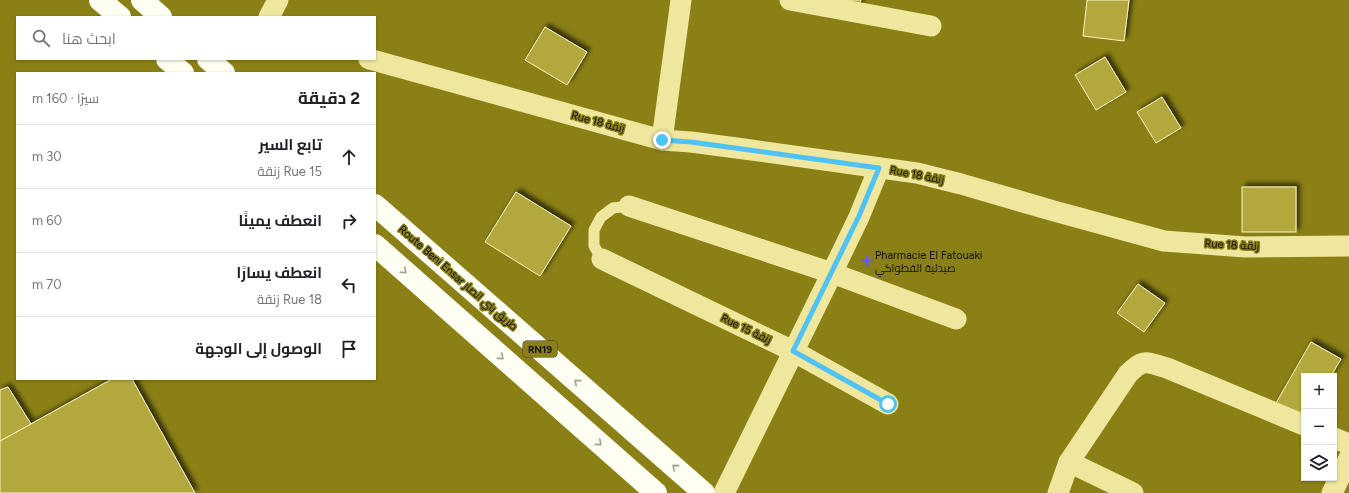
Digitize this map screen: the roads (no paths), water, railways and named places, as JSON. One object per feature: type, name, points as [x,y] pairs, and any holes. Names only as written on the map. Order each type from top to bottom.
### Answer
[{"type":"highway","points":[[100,0],[119,16]]},
{"type":"highway","points":[[142,0],[160,16]]},
{"type":"highway","points":[[168,60],[182,72]]},
{"type":"highway","points":[[209,60],[223,72]]},
{"type":"highway","name":"Route Beni Ensar طريق بني انصار","points":[[376,206],[704,493]]},
{"type":"highway","name":"RN19","points":[[376,246],[656,493]]},
{"type":"street","points":[[270,16],[278,0]]},
{"type":"street","points":[[662,140],[682,0]]},
{"type":"street","points":[[790,0],[931,26]]},
{"type":"street","name":"Rue 18 زنقة","points":[[373,60],[662,140],[691,142],[917,174],[961,184],[1164,241],[1245,247],[1349,246]]},
{"type":"street","points":[[724,493],[859,216],[879,168]]},
{"type":"street","points":[[628,206],[832,272],[956,319]]},
{"type":"street","name":"Rue 15 زنقة","points":[[602,259],[793,351],[888,404]]},
{"type":"street","points":[[1058,493],[1069,462],[1128,374],[1139,364],[1149,363],[1166,368],[1301,425]]},
{"type":"street","points":[[1337,439],[1349,444]]},
{"type":"street","points":[[1332,493],[1349,458]]},
{"type":"street","points":[[1069,462],[1133,493]]},
{"type":"lane","points":[[602,259],[594,246],[594,230],[601,217],[614,208],[628,206]]},
{"type":"place","name":"Pharmacie El Fatouaki صيدلية الفطواكي","points":[[867,261]]}]
